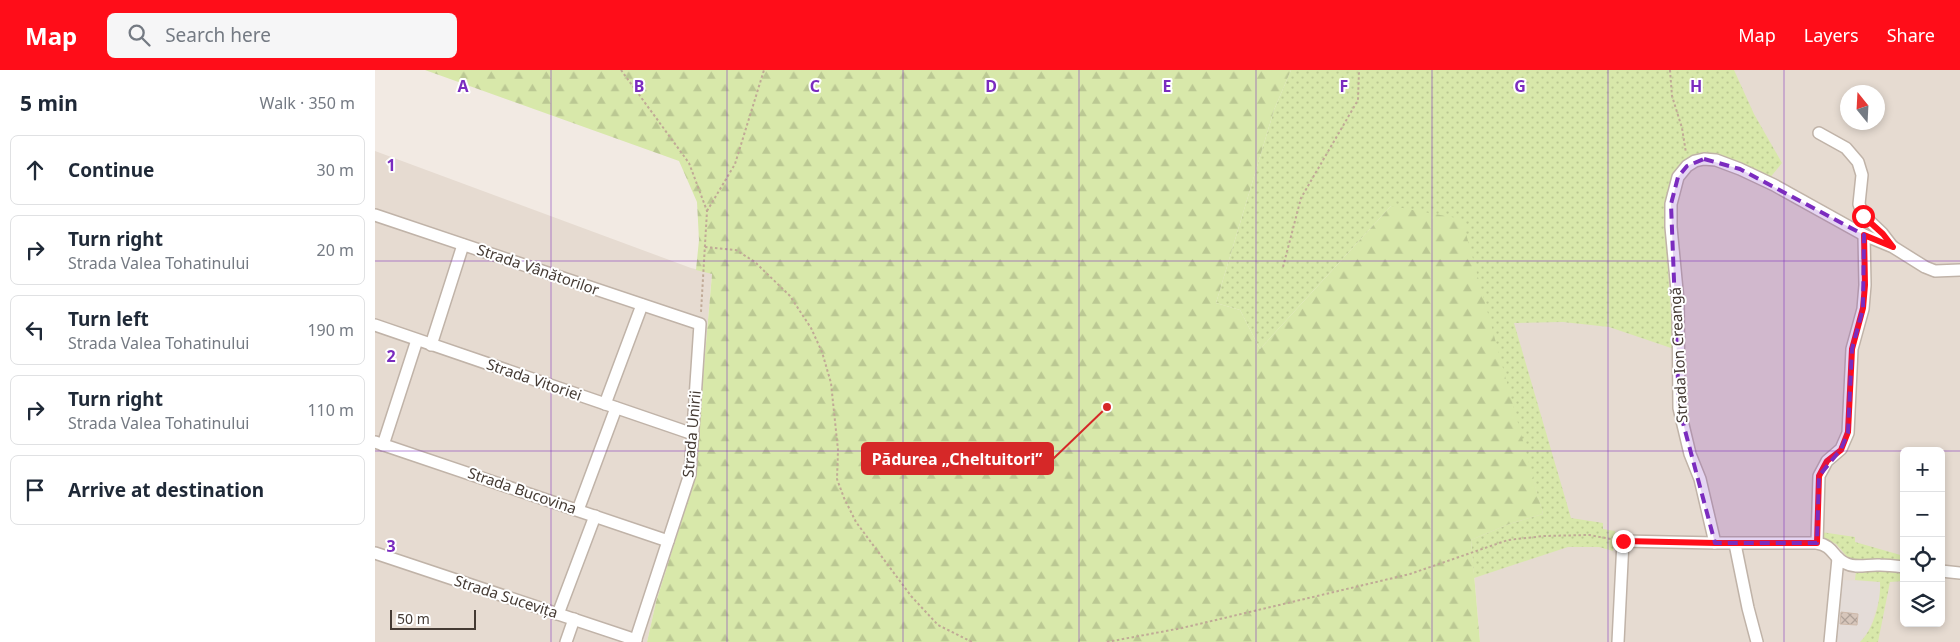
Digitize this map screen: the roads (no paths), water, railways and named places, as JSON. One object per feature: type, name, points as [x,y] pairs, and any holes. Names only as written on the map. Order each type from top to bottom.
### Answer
[{"type":"street","points":[[1819,133],[1846,148],[1858,162],[1862,175],[1859,204],[1863,216],[1883,234],[1893,247]]},
{"type":"street","name":"Strada Ion Creangă","points":[[1715,543],[1700,479],[1690,454],[1679,408],[1678,301],[1671,227],[1671,204],[1678,177],[1687,166],[1695,161],[1704,159],[1716,160],[1774,185],[1864,235]]},
{"type":"street","name":"Strada Vânătorilor","points":[[375,215],[700,324]]},
{"type":"street","points":[[1817,543],[1819,476],[1827,461],[1841,450],[1848,432],[1852,349],[1863,308],[1864,235],[1893,247],[1935,271],[1960,270]]},
{"type":"street","points":[[431,344],[463,245]]},
{"type":"street","points":[[605,404],[642,305]]},
{"type":"street","name":"Strada Unirii","points":[[636,641],[690,474],[700,324]]},
{"type":"street","name":"Strada Vitoriei","points":[[375,325],[693,434]]},
{"type":"street","points":[[379,443],[417,340]]},
{"type":"street","points":[[578,510],[616,408]]},
{"type":"street","name":"Strada Bucovina","points":[[379,443],[668,541]]},
{"type":"street","points":[[559,614],[595,516]]},
{"type":"street","points":[[1618,642],[1623,541],[1735,544],[1817,543],[1825,544],[1845,564],[1857,567],[1878,565],[1900,567]]},
{"type":"street","points":[[1735,544],[1757,642]]},
{"type":"street","name":"Strada Sucevița","points":[[375,553],[636,641]]},
{"type":"street","points":[[1830,642],[1837,558]]},
{"type":"street","points":[[1945,571],[1960,572]]},
{"type":"street","points":[[566,642],[574,619]]},
{"type":"place","name":"Pădurea „Cheltuitori”","points":[[1107,407]]}]
